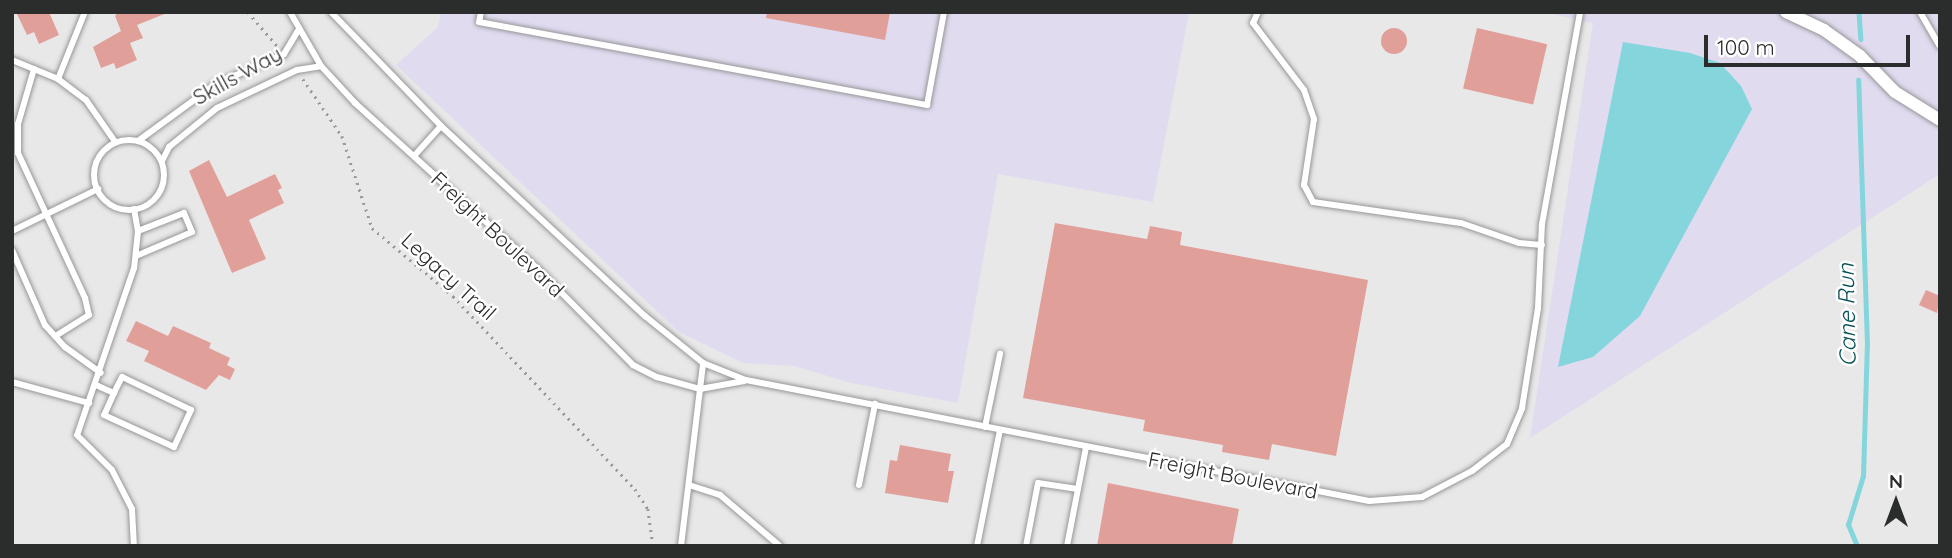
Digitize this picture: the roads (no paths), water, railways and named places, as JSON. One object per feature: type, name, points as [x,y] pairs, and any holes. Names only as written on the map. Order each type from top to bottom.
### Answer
[{"type":"street","points":[[1786,12],[1824,30],[1860,56],[1895,92],[1940,120]]},
{"type":"lane","points":[[58,79],[85,12]]},
{"type":"lane","name":"Freight Boulevard","points":[[290,12],[298,31],[321,66],[414,156],[538,269],[634,365],[657,377],[700,389],[746,380]]},
{"type":"lane","name":"Freight Boulevard","points":[[331,12],[442,126],[645,317],[704,363],[746,380],[1369,501],[1422,498],[1472,471],[1507,444],[1522,408],[1538,308],[1542,224],[1580,12]]},
{"type":"lane","points":[[481,12],[479,22],[927,105],[944,12]]},
{"type":"lane","points":[[1258,12],[1253,23],[1304,90],[1314,119],[1304,185],[1313,202],[1461,223],[1519,243],[1542,244]]},
{"type":"lane","points":[[1920,12],[1940,46]]},
{"type":"lane","name":"Skills Way","points":[[138,141],[216,83],[284,54],[298,31]]},
{"type":"lane","points":[[12,60],[58,79],[86,100],[116,143]]},
{"type":"lane","name":"Skills Way","points":[[162,161],[169,148],[217,108],[297,70],[321,66]]},
{"type":"lane","points":[[34,69],[15,123],[18,153],[85,298],[89,315],[55,336]]},
{"type":"lane","points":[[414,156],[442,126]]},
{"type":"lane","points":[[138,141],[162,161],[160,192],[153,201],[134,209],[111,204],[98,189],[96,164],[116,143],[138,141]]},
{"type":"lane","points":[[12,231],[98,189]]},
{"type":"lane","points":[[134,209],[138,231],[136,256],[101,373],[77,435],[112,470],[127,499],[134,546]]},
{"type":"lane","points":[[136,256],[192,232],[184,213],[138,231]]},
{"type":"lane","points":[[12,250],[45,325],[101,373]]},
{"type":"lane","points":[[985,427],[1000,354]]},
{"type":"lane","points":[[681,546],[704,363]]},
{"type":"lane","points":[[122,377],[191,410],[174,447],[104,415],[114,393],[122,377]]},
{"type":"lane","points":[[12,382],[89,403]]},
{"type":"lane","points":[[96,384],[114,393]]},
{"type":"lane","points":[[859,485],[875,404]]},
{"type":"lane","points":[[977,546],[1000,430]]},
{"type":"lane","points":[[1067,546],[1086,447]]},
{"type":"lane","points":[[1026,546],[1038,483],[1078,489]]},
{"type":"lane","points":[[690,485],[720,495],[780,546]]},
{"type":"water","points":[[1623,42],[1690,53],[1720,63],[1741,86],[1752,109],[1640,316],[1593,357],[1558,367]]},
{"type":"waterway","name":"Cane Run","points":[[1859,12],[1861,39]]},
{"type":"waterway","name":"Cane Run","points":[[1857,546],[1848,525],[1863,476],[1867,345],[1858,80]]}]
